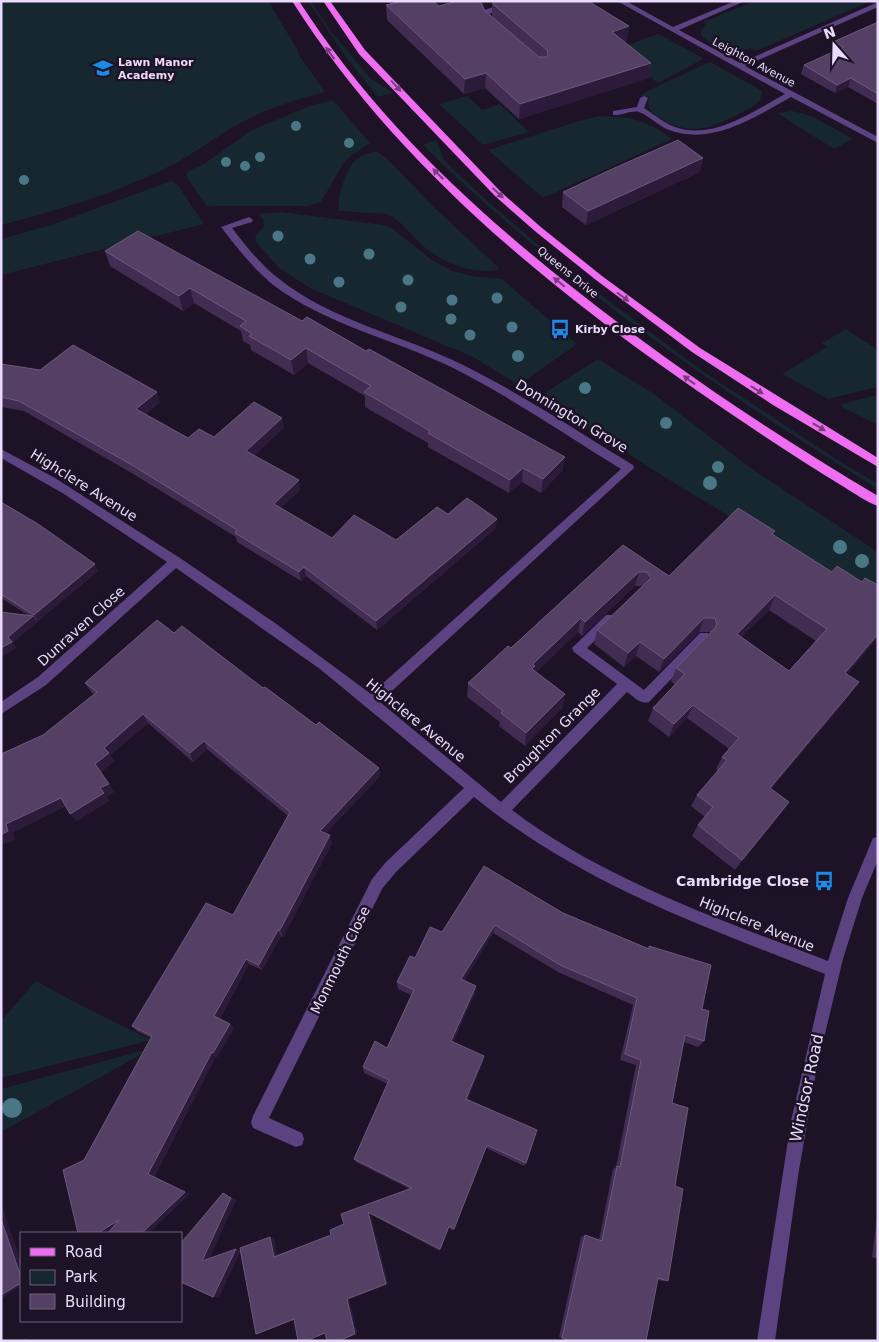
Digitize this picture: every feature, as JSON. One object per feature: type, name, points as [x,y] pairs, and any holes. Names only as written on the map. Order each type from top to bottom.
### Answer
[{"type":"main road","name":"Queens Drive","points":[[295,1],[340,66],[387,122],[470,206],[539,266],[609,322],[729,408],[878,502]]},
{"type":"main road","name":"Queens Drive","points":[[326,1],[362,52],[498,194],[539,230],[599,278],[689,345],[777,402],[878,462]]},
{"type":"street","points":[[501,33],[486,18],[485,13],[518,1]]},
{"type":"street","name":"Leighton Avenue","points":[[620,1],[878,140]]},
{"type":"street","points":[[672,30],[742,1]]},
{"type":"street","points":[[739,66],[878,4]]},
{"type":"street","points":[[616,113],[640,109],[672,128],[693,133],[706,132],[726,127],[791,94]]},
{"type":"street","points":[[640,109],[644,98]]},
{"type":"street","name":"Donnington Grove","points":[[249,220],[226,227],[254,262],[284,288],[335,314],[458,366],[486,381],[628,468],[371,702]]},
{"type":"street","name":"Highclere Avenue","points":[[1,453],[83,501],[295,644],[371,702],[502,810],[536,835],[587,866],[646,896],[833,970]]},
{"type":"street","name":"Dunraven Close","points":[[1,709],[42,681],[176,562]]},
{"type":"street","name":"Broughton Grange","points":[[618,610],[578,648],[644,698],[704,637]]},
{"type":"street","name":"Broughton Grange","points":[[502,810],[626,684]]},
{"type":"street","name":"Monmouth Close","points":[[296,1139],[260,1122],[377,884],[392,867],[475,788]]},
{"type":"street","name":"Windsor Road","points":[[766,1341],[792,1149],[833,970],[853,904],[878,843]]},
{"type":"green space","points":[[1,1],[268,1],[299,55],[325,92],[278,106],[250,118],[181,160],[138,181],[70,206],[1,225]]},
{"type":"green space","points":[[308,1],[311,1],[330,30],[370,78],[393,93],[378,97],[349,61]]},
{"type":"green space","points":[[754,1],[871,1],[756,51],[751,48],[738,51],[724,49],[712,44],[701,35],[701,31],[706,24],[703,22]]},
{"type":"green space","points":[[658,34],[703,59],[658,83],[615,50]]},
{"type":"green space","points":[[707,63],[712,63],[762,91],[760,101],[716,125],[706,128],[688,129],[678,127],[655,114],[648,106],[649,97],[640,96],[648,91]]},
{"type":"green space","points":[[467,96],[482,110],[500,104],[529,132],[483,145],[439,104]]},
{"type":"green space","points":[[333,100],[370,143],[352,155],[343,164],[321,202],[308,206],[211,206],[206,205],[187,178],[186,174],[189,171],[204,164],[252,130],[310,106]]},
{"type":"green space","points":[[792,111],[812,116],[853,139],[834,149],[777,113]]},
{"type":"green space","points":[[599,116],[638,120],[654,127],[672,139],[543,198],[488,150],[576,122]]},
{"type":"green space","points":[[436,140],[444,160],[485,199],[569,271],[701,370],[836,459],[878,484],[878,489],[698,372],[584,286],[475,194],[423,145]]},
{"type":"green space","points":[[376,151],[386,158],[436,209],[499,268],[498,270],[467,269],[447,262],[429,251],[391,216],[339,211],[340,193],[351,166],[359,158]]},
{"type":"green space","points":[[171,181],[177,184],[204,224],[1,275],[1,239],[51,225]]},
{"type":"green space","points":[[281,212],[384,225],[393,229],[433,261],[452,271],[472,276],[502,279],[577,344],[519,385],[473,357],[310,288],[279,268],[255,241],[256,235],[264,227],[263,219],[258,214]]},
{"type":"green space","points":[[846,329],[878,350],[878,387],[828,399],[782,374],[827,347],[822,343]]},
{"type":"green space","points":[[598,359],[654,394],[752,469],[878,552],[878,605],[679,486],[538,397]]},
{"type":"green space","points":[[878,395],[878,425],[842,407],[841,404]]},
{"type":"green space","points":[[36,981],[151,1040],[1,1078],[1,1021]]},
{"type":"green space","points":[[141,1051],[144,1053],[1,1132],[1,1089]]},
{"type":"building","points":[[401,1],[433,1],[439,6],[458,1],[480,1],[485,11],[539,57],[546,57],[548,55],[547,50],[494,5],[492,1],[588,1],[629,26],[612,32],[651,63],[520,104],[486,73],[465,79],[386,5]]},
{"type":"building","points":[[878,22],[878,94],[851,78],[837,85],[804,65],[844,47],[833,42]]},
{"type":"building","points":[[678,140],[703,158],[588,211],[563,192],[610,170]]},
{"type":"building","points":[[138,231],[302,321],[307,317],[366,351],[369,349],[565,457],[543,479],[523,468],[510,480],[428,433],[430,431],[364,392],[371,386],[306,348],[291,360],[249,336],[252,334],[240,326],[246,321],[190,288],[179,296],[105,251]]},
{"type":"building","points":[[73,345],[157,392],[136,409],[188,438],[199,429],[214,437],[254,402],[282,418],[246,451],[299,480],[274,504],[332,538],[354,515],[396,540],[437,507],[448,514],[467,498],[497,519],[376,621],[304,567],[299,572],[235,533],[237,530],[132,465],[19,401],[1,397],[1,364],[40,370]]},
{"type":"building","points":[[1,502],[38,524],[95,564],[34,615],[1,594]]},
{"type":"building","points":[[738,508],[775,531],[772,534],[832,572],[837,566],[862,582],[865,578],[878,585],[878,634],[845,673],[859,682],[770,788],[789,802],[742,860],[698,825],[713,807],[697,795],[727,760],[722,757],[739,738],[693,705],[674,724],[653,708],[685,674],[676,668],[715,628],[717,624],[715,618],[704,618],[664,659],[640,642],[628,653],[597,630],[651,578],[647,572],[639,572],[585,622],[581,618],[533,664],[535,666],[532,669],[565,694],[526,733],[501,713],[503,711],[468,683],[508,646],[511,648],[623,545],[669,576]],"holes":[[[775,595],[827,629],[789,671],[737,634]]]},
{"type":"building","points":[[1,612],[33,616],[8,637],[12,642],[1,648]]},
{"type":"building","points":[[157,620],[174,633],[182,626],[263,688],[265,687],[316,725],[319,722],[379,768],[320,831],[330,835],[280,930],[278,930],[259,965],[246,959],[214,1016],[230,1024],[212,1052],[148,1174],[185,1192],[143,1232],[109,1232],[119,1220],[100,1232],[78,1232],[63,1170],[84,1160],[152,1036],[132,1026],[206,903],[233,915],[290,812],[204,741],[190,753],[143,714],[104,748],[109,753],[95,764],[109,784],[100,788],[104,793],[70,814],[61,798],[6,824],[8,831],[1,835],[1,754],[43,735],[97,692],[85,683]]},
{"type":"building","points":[[484,866],[563,913],[649,949],[649,946],[711,965],[702,1009],[709,1011],[704,1041],[685,1035],[672,1103],[688,1108],[675,1186],[683,1189],[668,1281],[658,1278],[646,1341],[569,1341],[562,1338],[585,1235],[602,1241],[617,1166],[620,1167],[641,1060],[625,1054],[637,998],[560,965],[495,925],[461,979],[476,986],[451,1041],[484,1056],[466,1099],[537,1130],[526,1163],[487,1145],[454,1229],[449,1226],[440,1249],[368,1212],[386,1284],[347,1299],[355,1334],[338,1341],[327,1341],[325,1333],[306,1341],[298,1341],[294,1319],[256,1334],[240,1248],[270,1237],[274,1257],[331,1235],[330,1230],[344,1224],[341,1214],[412,1188],[354,1159],[389,1080],[363,1067],[375,1041],[387,1048],[414,990],[397,982],[410,956],[415,958],[430,927],[442,932]]},
{"type":"building","points":[[223,1193],[231,1198],[202,1261],[236,1249],[213,1297],[182,1282],[182,1242]]},
{"type":"building","points":[[1,1219],[20,1274],[20,1284],[1,1295]]},
{"type":"place","name":"Lawn Manor Academy","points":[[103,68]]},
{"type":"place","name":"Kirby Close","points":[[560,329]]},
{"type":"place","name":"Cambridge Close","points":[[824,881]]}]
